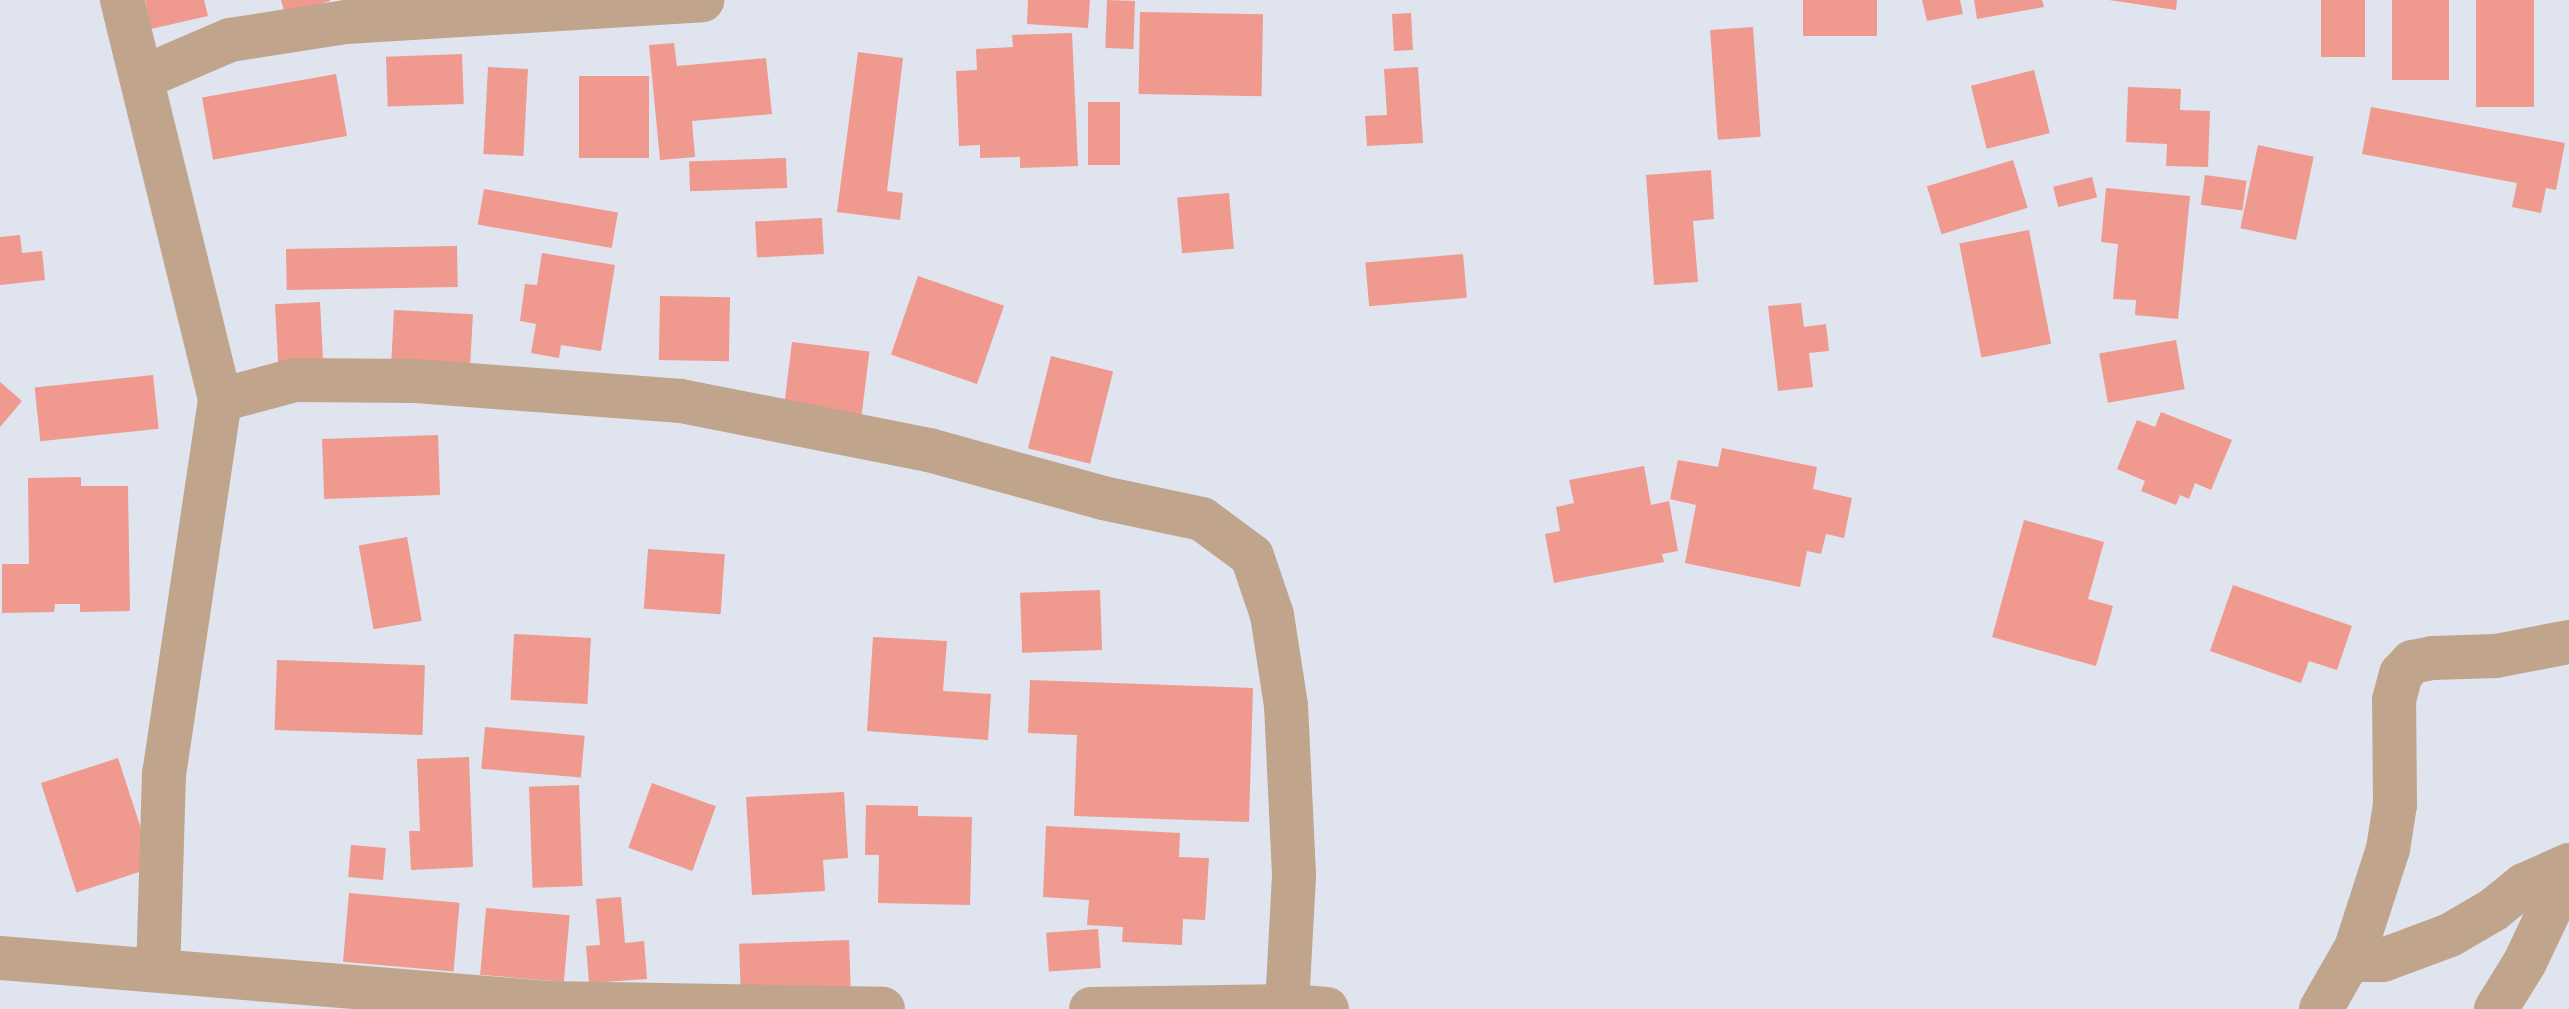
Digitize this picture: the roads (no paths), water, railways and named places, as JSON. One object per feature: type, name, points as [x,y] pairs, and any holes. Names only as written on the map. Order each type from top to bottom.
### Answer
[{"type":"street","points":[[122,0],[144,77],[220,400],[164,773],[158,970]]},
{"type":"street","points":[[144,77],[230,40],[346,22],[702,0]]},
{"type":"street","points":[[220,400],[295,380],[310,380],[534,387],[681,401],[929,450],[1103,498],[1202,519],[1252,556],[1272,615],[1286,705],[1294,876],[1307,1007],[1091,1009]]},
{"type":"street","points":[[2321,1009],[2350,960],[2388,849],[2395,805],[2394,700],[2401,674],[2412,662],[2433,658],[2496,656],[2569,642]]},
{"type":"street","points":[[2350,960],[2383,960],[2450,935],[2493,910],[2524,885],[2569,867]]},
{"type":"street","points":[[2496,1009],[2525,962],[2569,867]]},
{"type":"street","points":[[0,958],[548,1003],[883,1009]]}]
